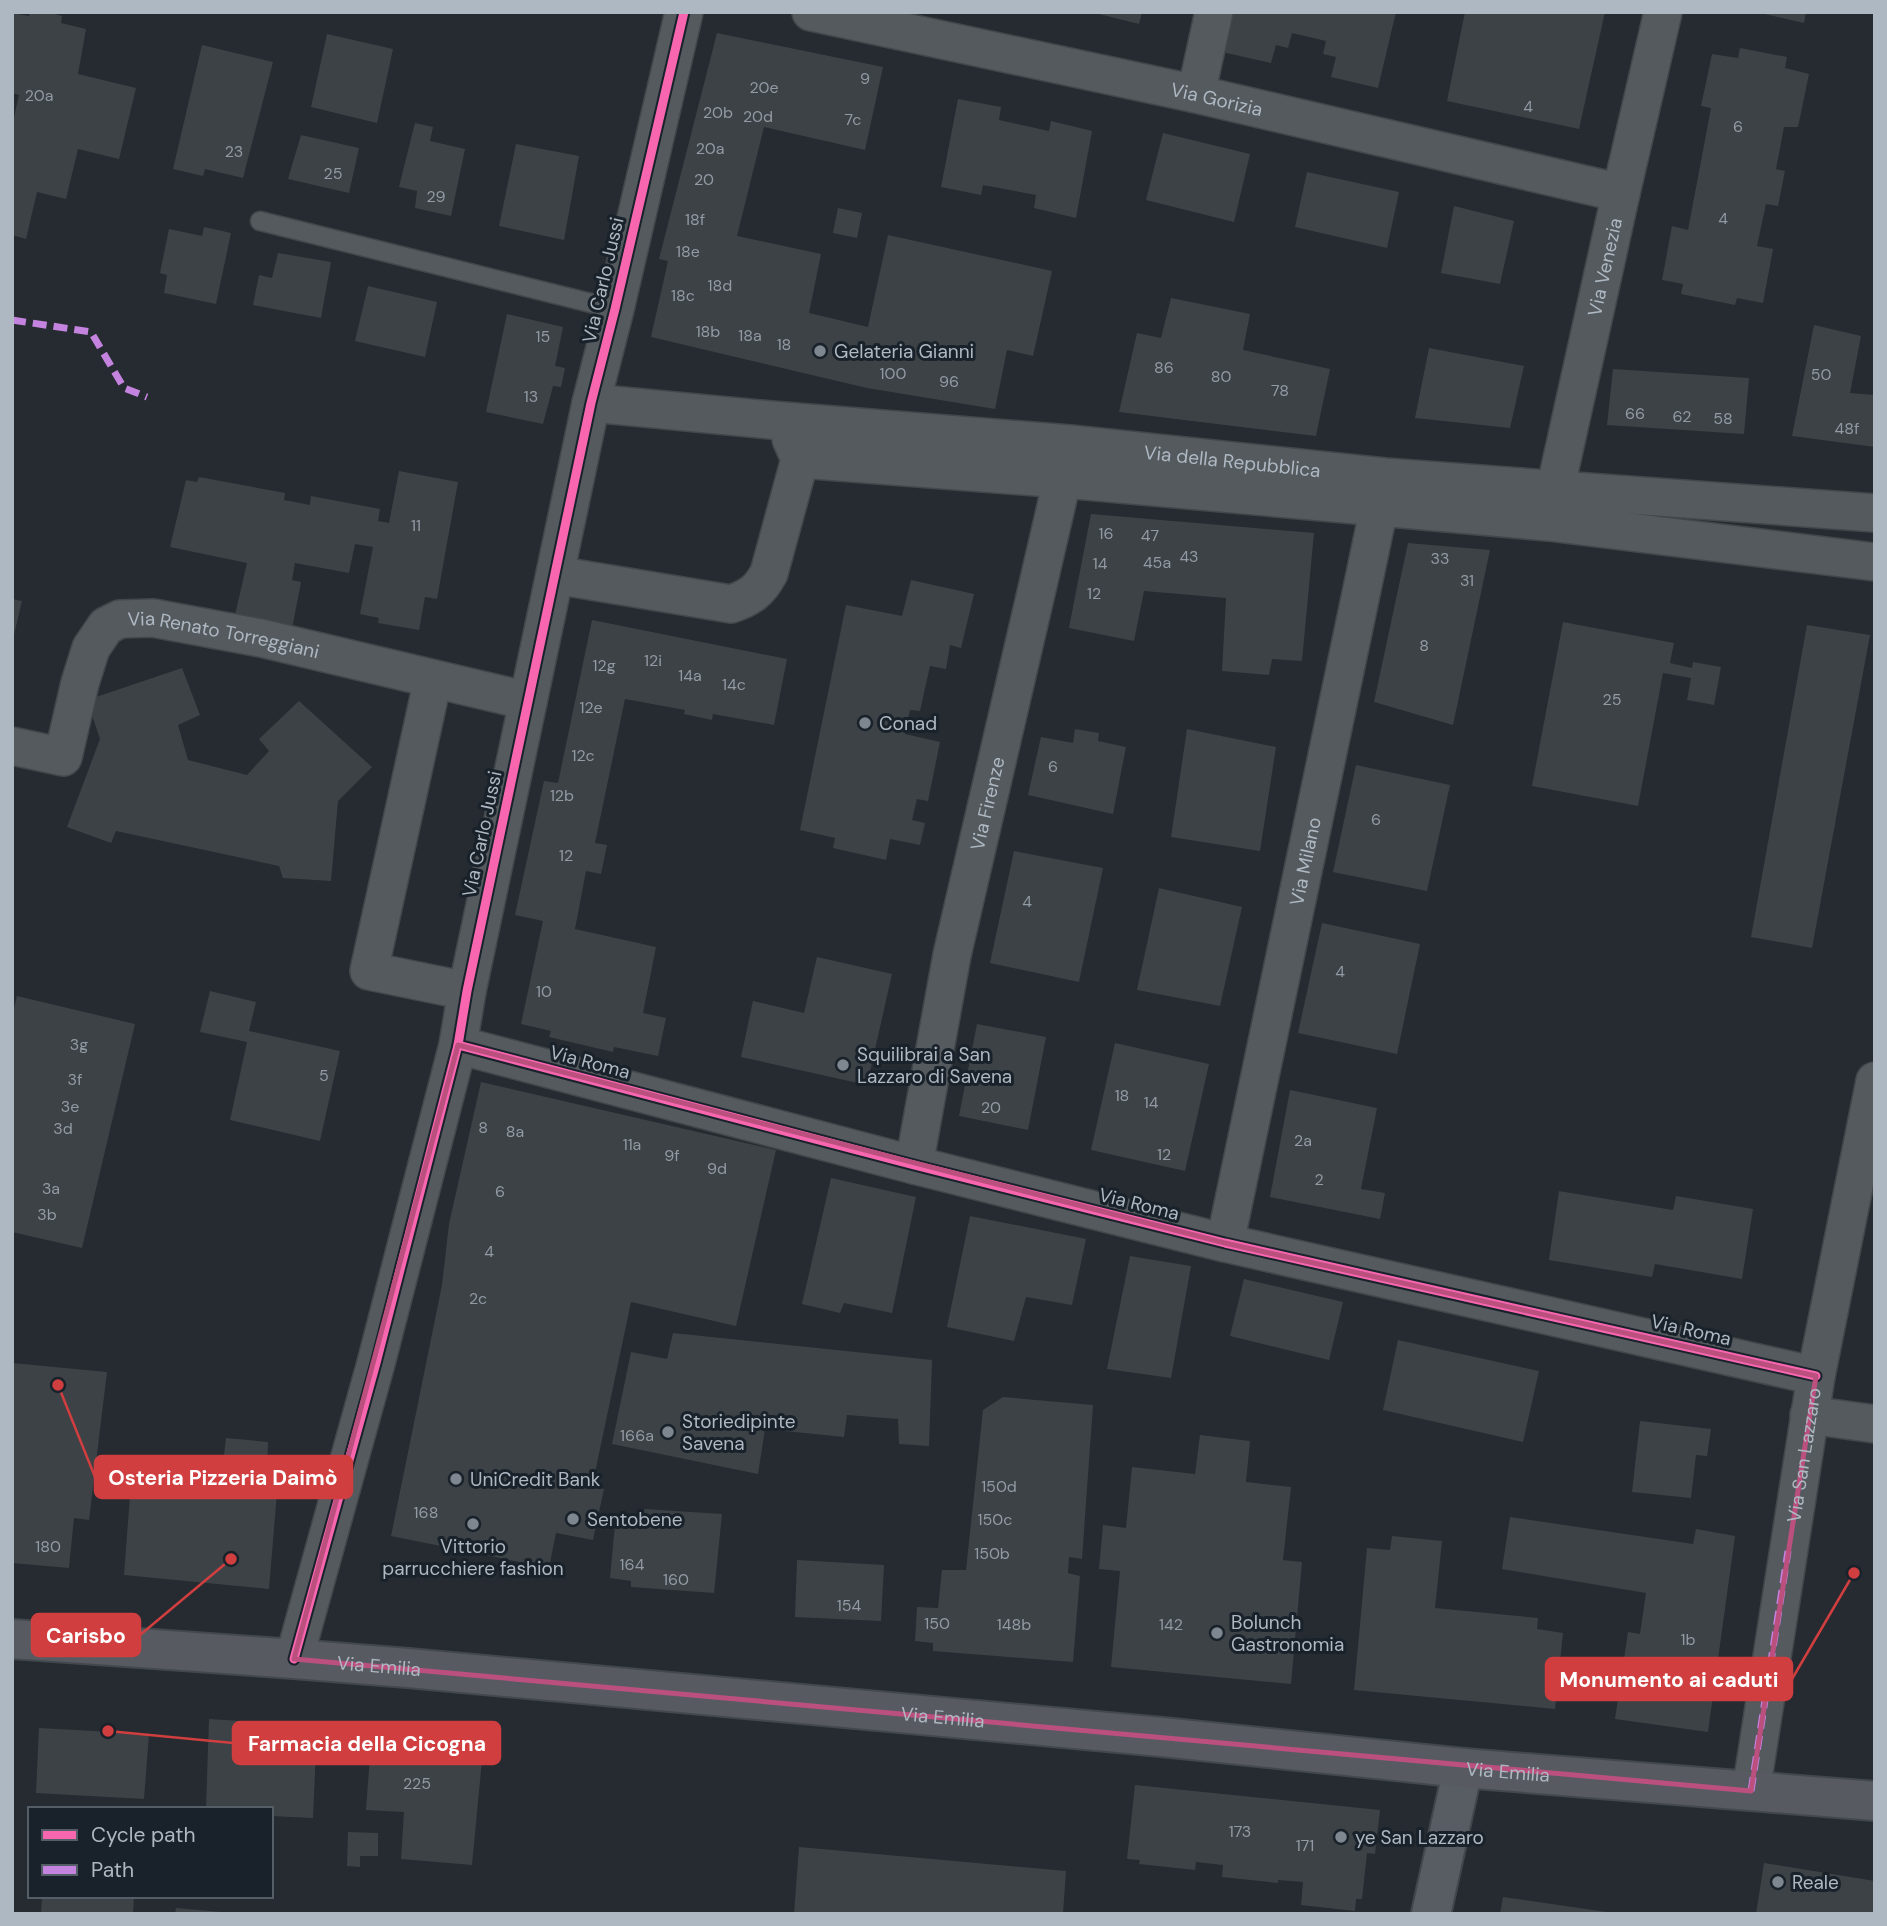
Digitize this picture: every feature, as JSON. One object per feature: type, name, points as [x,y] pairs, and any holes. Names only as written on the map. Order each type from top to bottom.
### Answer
[{"type":"main road","name":"Via Emilia","points":[[12,1639],[294,1658],[1149,1736],[1463,1768],[1875,1801]]},
{"type":"street","name":"Via Carlo Jussi","points":[[294,1658],[376,1363],[458,1045],[467,991],[591,403],[684,12]]},
{"type":"street","name":"Via Gorizia","points":[[811,12],[1196,94],[1621,193]]},
{"type":"street","points":[[1196,94],[1214,12]]},
{"type":"street","name":"Via Venezia","points":[[1552,506],[1663,12]]},
{"type":"street","name":"Via della Repubblica","points":[[591,403],[771,420],[1066,461],[1382,493],[1552,506],[1875,513]]},
{"type":"street","points":[[555,575],[731,604],[747,599],[762,587],[769,573],[800,459],[794,443],[784,430],[771,420]]},
{"type":"street","name":"Via della Repubblica","points":[[800,459],[1066,461]]},
{"type":"street","name":"Via Firenze","points":[[914,1165],[952,955],[1066,461]]},
{"type":"street","name":"Via Milano","points":[[1225,1243],[1382,493]]},
{"type":"street","name":"Via della Repubblica","points":[[1552,506],[1875,562]]},
{"type":"street","name":"Via Renato Torreggiani","points":[[12,746],[63,757],[80,682],[91,648],[106,625],[120,620],[153,618],[261,638],[528,701]]},
{"type":"street","points":[[433,679],[369,971],[467,991]]},
{"type":"street","name":"Via Roma","points":[[458,1045],[914,1165],[1225,1243],[1816,1376]]},
{"type":"street","name":"Via San Lazzaro","points":[[1751,1791],[1809,1415],[1875,1081]]},
{"type":"street","points":[[1809,1415],[1875,1424]]},
{"type":"street","points":[[1431,1914],[1463,1768]]},
{"type":"lane","points":[[260,221],[615,309]]},
{"type":"highlighted area","points":[[458,1045],[1225,1243],[1816,1376],[1751,1791],[294,1659]]},
{"type":"building","points":[[30,12],[47,12],[62,16],[61,23],[86,29],[78,74],[136,88],[119,159],[78,149],[66,199],[37,192],[26,239],[12,235],[12,126],[19,95],[12,93],[12,13],[29,16]]},
{"type":"building","points":[[1091,12],[1142,12],[1139,24]]},
{"type":"building","points":[[1231,12],[1396,12],[1378,88],[1331,77],[1336,57],[1323,54],[1326,41],[1292,33],[1288,48],[1276,45],[1271,63],[1222,52]]},
{"type":"building","points":[[1465,12],[1605,12],[1579,129],[1447,101]]},
{"type":"building","points":[[1756,12],[1806,12],[1804,23]]},
{"type":"building","points":[[717,33],[883,67],[865,150],[764,127],[737,236],[821,254],[809,313],[868,327],[888,235],[1052,271],[1033,356],[1007,350],[995,409],[867,388],[651,337],[668,261],[659,259]]},
{"type":"building","points":[[327,34],[393,49],[377,123],[311,107]]},
{"type":"building","points":[[202,45],[273,62],[243,178],[205,169],[203,176],[173,169]]},
{"type":"building","points":[[1740,48],[1787,57],[1785,68],[1809,74],[1798,127],[1784,127],[1776,169],[1785,171],[1778,206],[1766,204],[1757,246],[1773,249],[1763,303],[1737,298],[1735,305],[1681,294],[1683,284],[1662,280],[1672,226],[1688,230],[1711,108],[1701,106],[1712,54],[1738,58]]},
{"type":"building","points":[[958,99],[1001,107],[999,120],[1049,131],[1051,121],[1092,131],[1076,218],[1034,208],[1036,195],[983,185],[981,195],[941,187]]},
{"type":"building","points":[[415,123],[433,127],[430,141],[465,149],[451,216],[415,208],[417,191],[399,187]]},
{"type":"building","points":[[1163,133],[1250,154],[1234,222],[1146,200]]},
{"type":"building","points":[[301,135],[359,148],[349,193],[288,179]]},
{"type":"building","points":[[516,144],[579,156],[564,240],[499,226]]},
{"type":"building","points":[[1307,172],[1399,192],[1387,248],[1295,227]]},
{"type":"building","points":[[1454,206],[1514,221],[1500,284],[1441,273]]},
{"type":"building","points":[[838,208],[862,213],[857,238],[833,233]]},
{"type":"building","points":[[204,227],[231,233],[216,304],[164,293],[167,275],[160,273],[169,229],[202,236]]},
{"type":"building","points":[[278,253],[331,262],[321,318],[253,305],[259,275],[272,278]]},
{"type":"building","points":[[368,286],[437,302],[425,357],[355,341]]},
{"type":"building","points":[[1171,298],[1250,314],[1243,350],[1330,369],[1316,436],[1119,412],[1137,333],[1161,338]]},
{"type":"building","points":[[507,314],[563,327],[555,366],[565,368],[561,387],[553,386],[543,424],[486,412]]},
{"type":"building","points":[[1814,325],[1861,336],[1850,393],[1875,395],[1875,447],[1792,436]]},
{"type":"building","points":[[1429,348],[1524,366],[1510,428],[1415,418]]},
{"type":"building","points":[[1613,369],[1749,378],[1744,434],[1607,425]]},
{"type":"building","points":[[399,471],[458,482],[437,599],[425,597],[419,630],[378,623],[379,618],[360,614],[373,547],[355,544],[349,573],[295,563],[292,580],[301,582],[292,629],[234,619],[247,563],[170,547],[186,480],[197,482],[199,477],[285,493],[284,500],[310,505],[311,496],[380,509],[378,521],[389,523]]},
{"type":"building","points":[[1091,514],[1314,533],[1302,661],[1272,659],[1269,675],[1222,671],[1226,598],[1144,591],[1134,641],[1069,628]]},
{"type":"building","points":[[1408,543],[1490,550],[1453,725],[1374,702]]},
{"type":"building","name":"Conad","points":[[911,580],[974,594],[961,648],[950,645],[946,669],[930,666],[920,711],[910,710],[905,734],[940,742],[928,801],[917,799],[912,820],[925,823],[920,845],[890,839],[886,860],[833,848],[835,838],[800,830],[846,605],[902,616]]},
{"type":"building","points":[[12,599],[22,601],[13,639],[12,639]]},
{"type":"building","points":[[592,620],[787,659],[774,725],[713,714],[712,720],[684,714],[685,710],[625,699],[595,843],[607,845],[601,874],[586,871],[575,929],[656,947],[643,1013],[666,1018],[658,1056],[614,1047],[613,1052],[549,1037],[551,1031],[521,1024],[543,921],[515,915],[544,781],[558,783]]},
{"type":"building","points":[[1563,622],[1674,643],[1670,663],[1692,668],[1693,662],[1721,667],[1714,705],[1687,700],[1691,678],[1663,673],[1638,806],[1532,786]]},
{"type":"building","points":[[1807,625],[1870,635],[1812,948],[1751,937]]},
{"type":"building","points":[[182,668],[200,715],[178,725],[188,760],[247,775],[269,751],[259,739],[299,701],[372,767],[338,801],[331,881],[283,878],[279,866],[116,831],[111,843],[67,827],[100,739],[87,700]]},
{"type":"building","points":[[1075,729],[1099,733],[1098,741],[1126,747],[1113,814],[1028,795],[1041,737],[1073,743]]},
{"type":"building","points":[[1187,729],[1276,747],[1260,851],[1171,837]]},
{"type":"building","points":[[1356,765],[1450,785],[1427,891],[1333,872]]},
{"type":"building","points":[[1014,851],[1103,868],[1079,982],[990,963]]},
{"type":"building","points":[[1159,888],[1242,907],[1220,1006],[1137,990]]},
{"type":"building","points":[[1322,923],[1420,944],[1397,1054],[1298,1033]]},
{"type":"building","points":[[817,957],[892,974],[867,1085],[741,1057],[753,1001],[804,1013]]},
{"type":"building","points":[[210,991],[256,1002],[249,1031],[340,1051],[320,1141],[230,1120],[247,1042],[200,1032]]},
{"type":"building","points":[[17,996],[135,1024],[82,1248],[12,1232],[12,1016]]},
{"type":"building","points":[[977,1024],[1046,1037],[1028,1130],[959,1116]]},
{"type":"building","points":[[1115,1043],[1209,1064],[1185,1171],[1091,1150]]},
{"type":"building","points":[[481,1082],[776,1150],[736,1326],[631,1302],[592,1487],[604,1489],[593,1540],[556,1533],[549,1568],[391,1536],[442,1285],[449,1224]]},
{"type":"building","points":[[1290,1090],[1377,1108],[1361,1189],[1385,1193],[1380,1219],[1270,1197]]},
{"type":"building","points":[[831,1178],[916,1197],[892,1313],[844,1303],[840,1313],[802,1304]]},
{"type":"building","points":[[1559,1191],[1673,1210],[1676,1196],[1753,1209],[1742,1279],[1655,1264],[1652,1277],[1549,1260]]},
{"type":"building","points":[[970,1216],[1086,1239],[1072,1305],[1026,1297],[1014,1341],[947,1327]]},
{"type":"building","points":[[1130,1256],[1191,1266],[1171,1378],[1107,1369]]},
{"type":"building","points":[[1244,1279],[1343,1302],[1329,1360],[1230,1336]]},
{"type":"building","points":[[673,1333],[932,1360],[929,1446],[899,1444],[898,1419],[847,1415],[844,1437],[765,1429],[758,1474],[612,1444],[631,1352],[667,1359]]},
{"type":"building","points":[[1398,1340],[1539,1371],[1523,1442],[1383,1410]]},
{"type":"building","points":[[12,1363],[107,1372],[89,1520],[74,1518],[69,1568],[12,1563]]},
{"type":"building","points":[[1003,1397],[1093,1405],[1082,1559],[1069,1557],[1068,1573],[1080,1576],[1073,1662],[933,1651],[933,1643],[915,1641],[917,1607],[938,1608],[942,1570],[966,1570],[983,1410]]},
{"type":"building","points":[[1640,1421],[1711,1429],[1707,1456],[1696,1455],[1691,1498],[1632,1492]]},
{"type":"building","points":[[1200,1435],[1250,1441],[1246,1482],[1291,1487],[1283,1560],[1302,1562],[1291,1684],[1111,1667],[1120,1571],[1099,1569],[1103,1525],[1126,1528],[1132,1467],[1195,1474]]},
{"type":"building","points":[[226,1438],[268,1442],[267,1479],[278,1480],[269,1589],[124,1575],[131,1482],[220,1490]]},
{"type":"building","points":[[644,1509],[722,1514],[714,1593],[631,1587],[631,1581],[610,1578],[616,1514],[644,1515]]},
{"type":"building","points":[[1510,1517],[1693,1544],[1696,1529],[1735,1536],[1708,1732],[1615,1719],[1628,1632],[1640,1634],[1646,1593],[1502,1569]]},
{"type":"building","points":[[1392,1536],[1442,1541],[1435,1608],[1538,1618],[1537,1629],[1563,1633],[1555,1709],[1354,1690],[1367,1548],[1390,1550]]},
{"type":"building","points":[[797,1560],[884,1565],[881,1621],[795,1617]]},
{"type":"building","points":[[209,1719],[317,1726],[313,1818],[273,1816],[273,1807],[206,1807]]},
{"type":"building","points":[[39,1728],[149,1734],[144,1799],[36,1793]]},
{"type":"building","points":[[372,1729],[484,1739],[472,1865],[401,1859],[404,1812],[366,1810]]},
{"type":"building","points":[[1135,1785],[1380,1810],[1375,1854],[1367,1853],[1362,1899],[1356,1899],[1355,1911],[1301,1905],[1303,1882],[1278,1880],[1278,1883],[1222,1877],[1223,1865],[1196,1862],[1195,1870],[1139,1864],[1140,1860],[1127,1859]]},
{"type":"building","points":[[348,1832],[378,1833],[378,1856],[360,1856],[360,1867],[347,1866]]},
{"type":"building","points":[[799,1847],[1066,1871],[1063,1914],[794,1914]]},
{"type":"building","points":[[1764,1863],[1875,1881],[1875,1914],[1756,1914]]},
{"type":"building","points":[[1503,1897],[1607,1912],[1607,1914],[1500,1914]]},
{"type":"building","points":[[42,1898],[134,1898],[133,1914],[41,1914]]},
{"type":"building","points":[[176,1908],[221,1912],[221,1914],[175,1914]]},
{"type":"marked path","points":[[12,320],[91,332],[124,388],[147,397]]},
{"type":"marked path","points":[[1751,1791],[1788,1551]]},
{"type":"cycle path","points":[[294,1659],[376,1363],[458,1045],[467,991],[591,403],[684,12]]},
{"type":"cycle path","points":[[458,1045],[914,1165],[1225,1243],[1816,1376]]},
{"type":"place","name":"Gelateria Gianni","points":[[820,351]]},
{"type":"place","name":"Conad","points":[[865,723]]},
{"type":"place","name":"Squilibrai a San Lazzaro di Savena","points":[[843,1065]]},
{"type":"place","name":"Osteria Pizzeria Daimò","points":[[58,1385]]},
{"type":"place","name":"Storiedipinte Savena","points":[[668,1432]]},
{"type":"place","name":"UniCredit Bank","points":[[456,1479]]},
{"type":"place","name":"Sentobene","points":[[573,1519]]},
{"type":"place","name":"Vittorio parrucchiere fashion","points":[[473,1524]]},
{"type":"place","name":"Carisbo","points":[[231,1559]]},
{"type":"place","name":"Monumento ai caduti","points":[[1854,1573]]},
{"type":"place","name":"Bolunch Gastronomia","points":[[1217,1633]]},
{"type":"place","name":"Farmacia della Cicogna","points":[[108,1731]]},
{"type":"place","name":"ye San Lazzaro","points":[[1341,1837]]},
{"type":"place","name":"Reale","points":[[1778,1882]]}]
